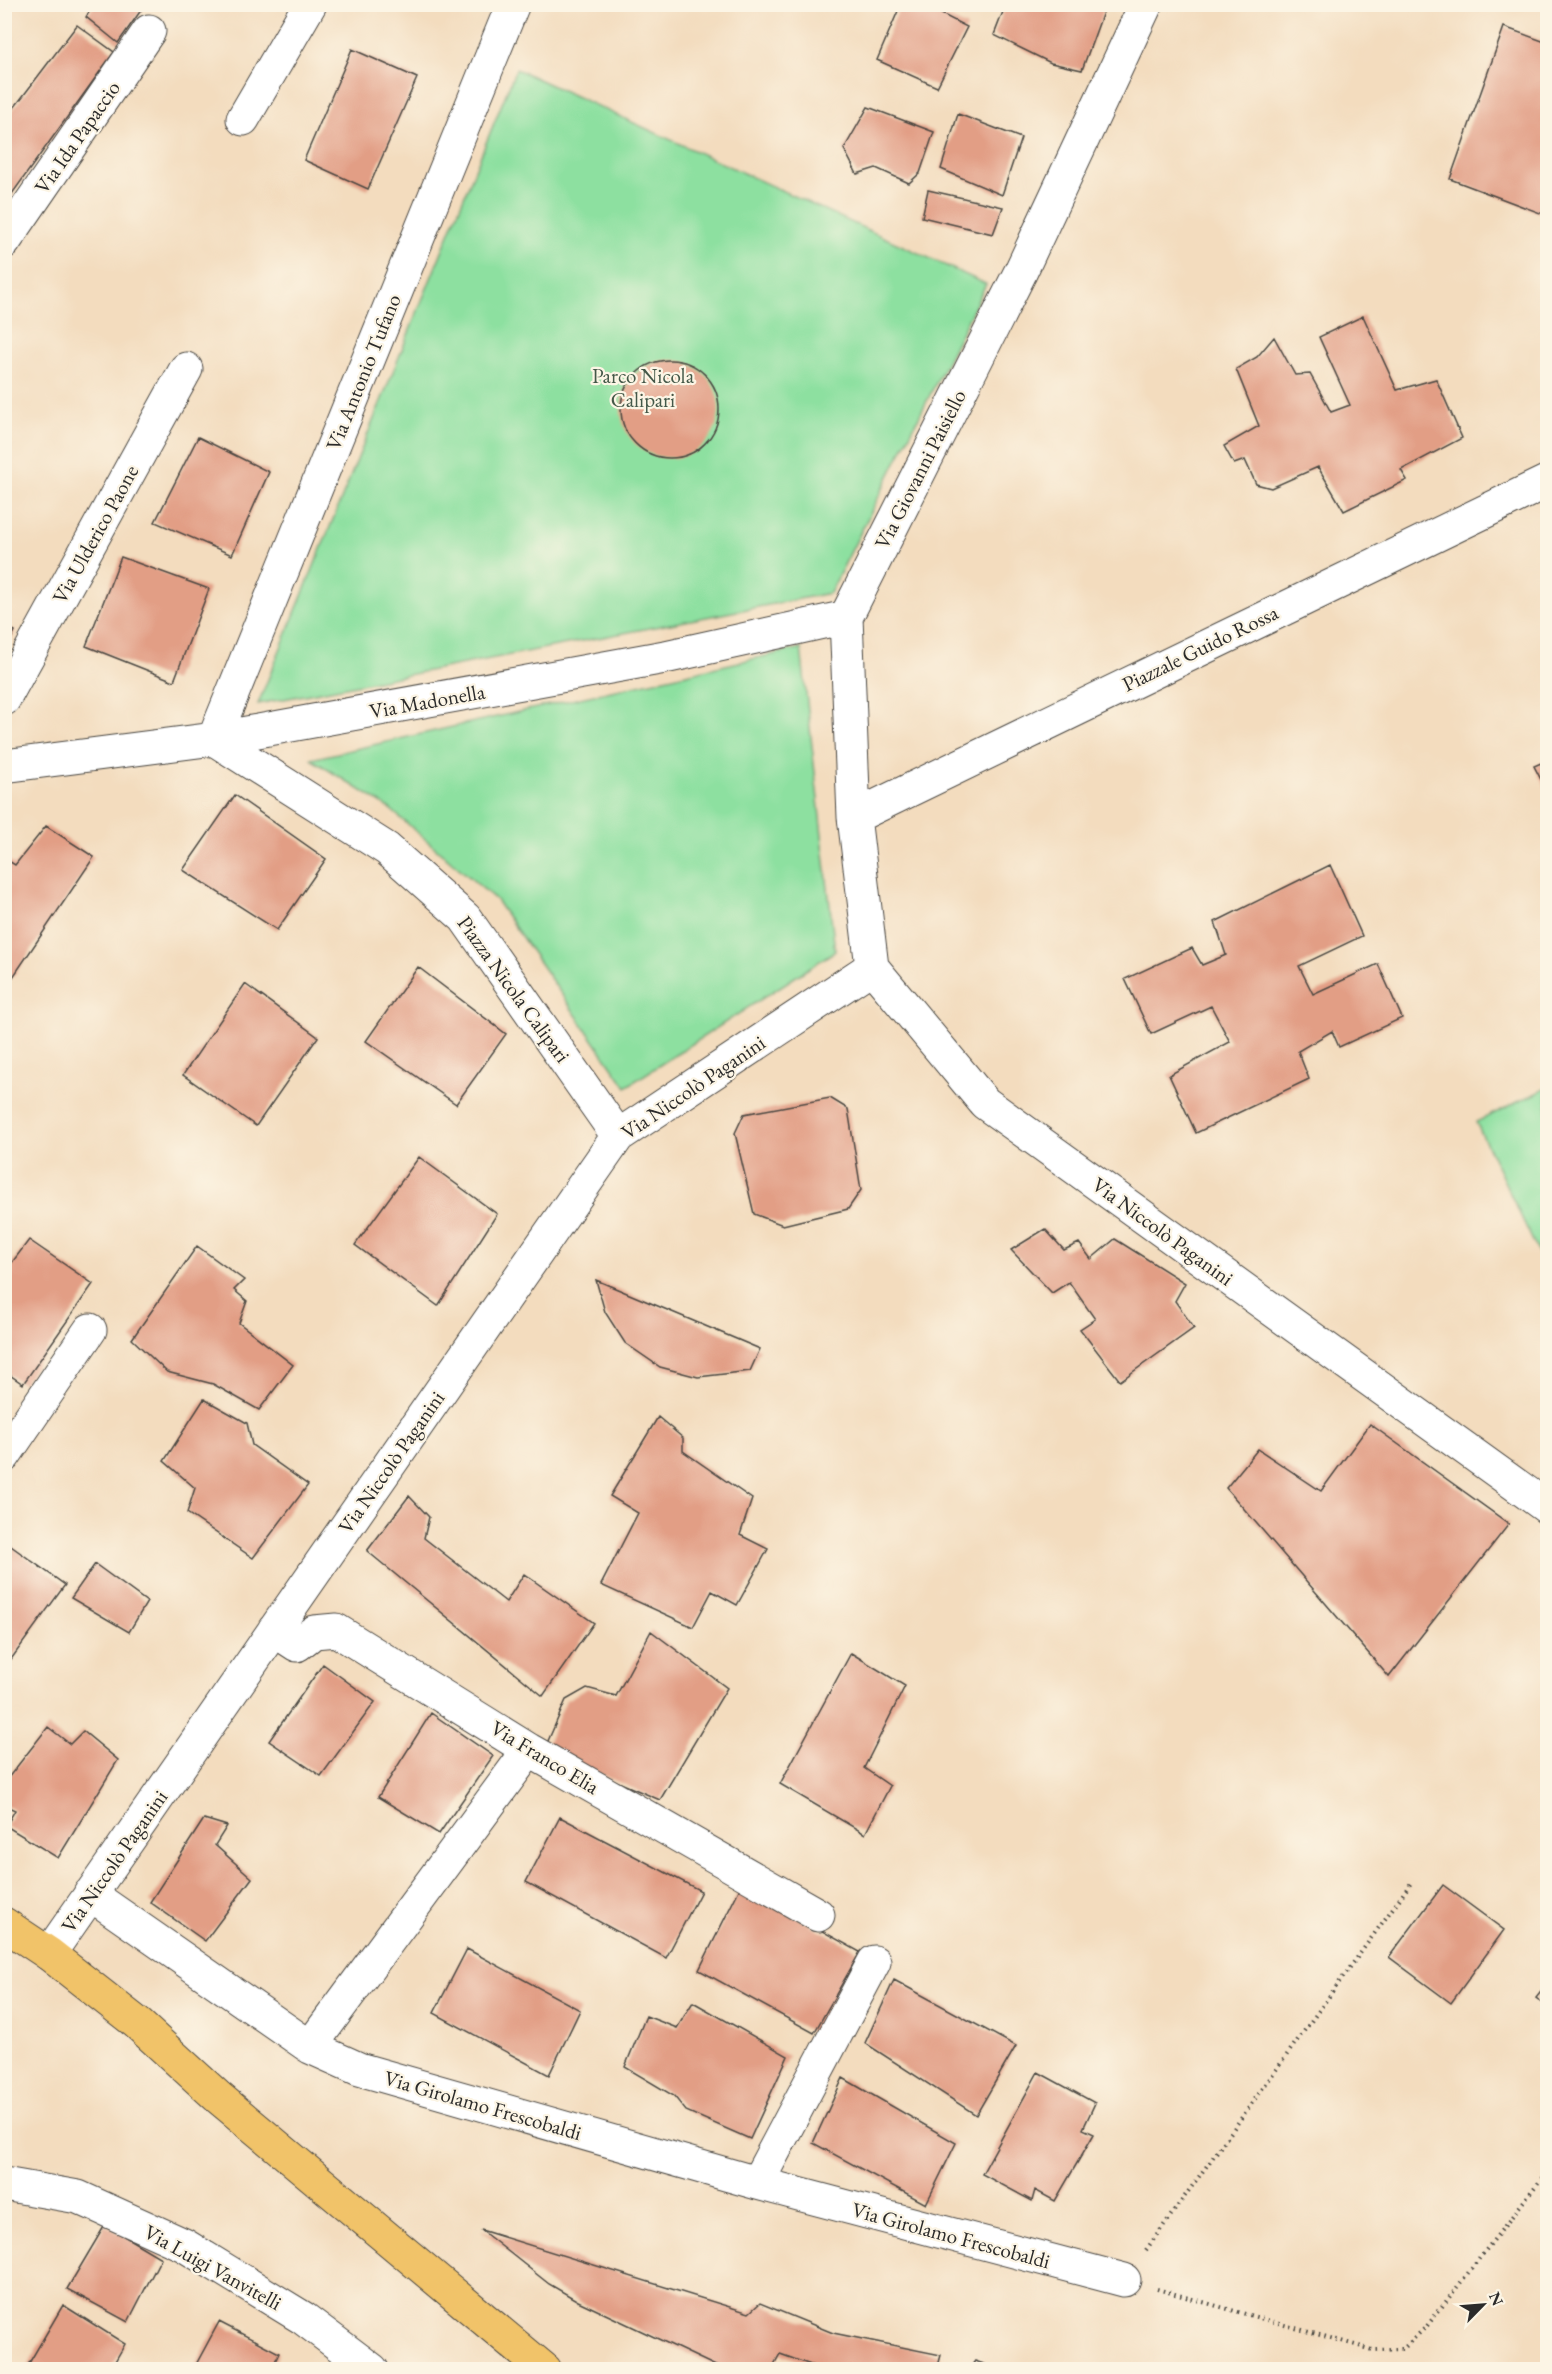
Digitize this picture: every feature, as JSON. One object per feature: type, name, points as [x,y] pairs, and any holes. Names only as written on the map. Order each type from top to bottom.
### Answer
[{"type":"main road","points":[[4,1924],[49,1954],[137,2023],[218,2097],[546,2370]]},
{"type":"street","points":[[243,119],[310,4]]},
{"type":"street","name":"Via Antonio Tufano","points":[[214,739],[513,4]]},
{"type":"street","name":"Via Giovanni Paisiello","points":[[872,967],[854,817],[846,617],[1021,271],[1146,4]]},
{"type":"street","name":"Via Ida Papaccio","points":[[4,242],[149,32]]},
{"type":"street","name":"Via Ulderico Paone","points":[[4,699],[186,369]]},
{"type":"street","name":"Piazzale Guido Rossa","points":[[854,817],[1548,481]]},
{"type":"street","name":"Via Madonella","points":[[4,766],[214,739],[665,657],[846,617]]},
{"type":"street","name":"Piazza Nicola Calipari","points":[[214,739],[387,849],[465,918],[618,1136]]},
{"type":"street","name":"Via Niccolò Paganini","points":[[49,1954],[618,1136],[872,967],[985,1103],[1548,1508]]},
{"type":"street","points":[[4,1456],[90,1330]]},
{"type":"street","name":"Via Franco Elia","points":[[274,1630],[297,1645],[314,1632],[336,1630],[529,1750],[818,1915]]},
{"type":"street","points":[[310,2047],[529,1750]]},
{"type":"street","name":"Via Girolamo Frescobaldi","points":[[90,1894],[310,2047],[359,2069],[757,2184],[1124,2280]]},
{"type":"street","points":[[757,2184],[874,1962]]},
{"type":"street","name":"Via Luigi Vanvitelli","points":[[4,2184],[78,2197],[184,2245],[303,2318],[372,2370]]},
{"type":"path","points":[[1411,1883],[1124,2280],[1373,2350],[1403,2349],[1427,2326],[1548,2170]]},
{"type":"green space","name":"Parco Nicola Calipari","points":[[516,69],[986,284],[830,593],[258,704]]},
{"type":"green space","points":[[801,648],[835,951],[626,1087],[496,900],[389,808],[311,759]]},
{"type":"green space","points":[[1547,1088],[1548,1252],[1540,1256],[1476,1122]]},
{"type":"building","points":[[94,4],[142,4],[144,6],[118,43],[86,17]]},
{"type":"building","points":[[901,4],[922,4],[967,27],[937,87],[877,60]]},
{"type":"building","points":[[1006,4],[1106,4],[1082,70],[1051,63],[994,35]]},
{"type":"building","points":[[77,25],[114,52],[4,205],[4,121]]},
{"type":"building","points":[[1504,27],[1548,43],[1548,216],[1450,179]]},
{"type":"building","points":[[352,49],[417,78],[368,189],[304,160]]},
{"type":"building","points":[[868,107],[934,132],[920,173],[909,183],[876,168],[857,174],[844,149]]},
{"type":"building","points":[[958,114],[1021,138],[1002,195],[941,169]]},
{"type":"building","points":[[928,190],[1003,207],[993,234],[922,217]]},
{"type":"building","points":[[1363,316],[1397,390],[1436,379],[1462,438],[1401,470],[1407,480],[1344,511],[1318,467],[1271,488],[1256,484],[1245,460],[1234,464],[1224,446],[1259,426],[1236,369],[1257,357],[1274,337],[1295,375],[1310,374],[1331,412],[1350,405],[1319,337]]},
{"type":"building","points":[[670,360],[689,363],[705,374],[716,390],[719,409],[716,428],[705,444],[689,455],[670,458],[651,455],[635,444],[624,428],[621,409],[624,390],[635,374],[651,363]]},
{"type":"building","points":[[198,437],[269,472],[232,555],[155,522]]},
{"type":"building","points":[[121,557],[209,589],[174,681],[86,646]]},
{"type":"building","points":[[4,625],[15,631],[4,652]]},
{"type":"building","points":[[1548,760],[1548,793],[1534,766]]},
{"type":"building","points":[[235,795],[326,859],[277,930],[183,870]]},
{"type":"building","points":[[46,826],[94,857],[13,977],[4,971],[4,858],[15,865]]},
{"type":"building","points":[[1330,865],[1362,936],[1299,966],[1313,994],[1378,964],[1402,1018],[1339,1047],[1332,1031],[1298,1051],[1309,1079],[1196,1133],[1169,1075],[1230,1042],[1211,1006],[1151,1034],[1125,979],[1192,948],[1202,965],[1226,955],[1215,922]]},
{"type":"building","points":[[418,967],[506,1034],[456,1104],[366,1041]]},
{"type":"building","points":[[245,984],[318,1037],[256,1126],[183,1075]]},
{"type":"building","points":[[830,1098],[848,1109],[861,1190],[848,1209],[783,1225],[754,1214],[735,1133],[744,1114]]},
{"type":"building","points":[[419,1157],[497,1214],[438,1306],[355,1245]]},
{"type":"building","points":[[1045,1229],[1064,1250],[1079,1243],[1091,1259],[1115,1239],[1185,1283],[1175,1301],[1194,1328],[1120,1381],[1080,1329],[1095,1319],[1069,1282],[1052,1293],[1011,1250]]},
{"type":"building","points":[[29,1240],[93,1284],[23,1384],[4,1371],[4,1273]]},
{"type":"building","points":[[197,1246],[244,1280],[234,1290],[247,1301],[239,1323],[293,1365],[259,1410],[213,1384],[167,1372],[132,1339]]},
{"type":"building","points":[[596,1280],[760,1349],[750,1371],[698,1377],[660,1367],[625,1343],[605,1312]]},
{"type":"building","points":[[204,1399],[247,1423],[252,1445],[308,1485],[253,1558],[187,1513],[195,1488],[164,1461]]},
{"type":"building","points":[[658,1417],[683,1438],[683,1451],[752,1499],[740,1535],[768,1549],[737,1605],[712,1591],[693,1627],[601,1585],[638,1513],[610,1496]]},
{"type":"building","points":[[1370,1424],[1509,1524],[1389,1677],[1226,1488],[1258,1449],[1321,1491]]},
{"type":"building","points":[[409,1496],[429,1517],[424,1538],[506,1602],[524,1574],[594,1623],[543,1696],[367,1551]]},
{"type":"building","points":[[4,1541],[65,1585],[4,1669]]},
{"type":"building","points":[[95,1564],[147,1602],[129,1632],[71,1598]]},
{"type":"building","points":[[651,1631],[727,1688],[660,1800],[544,1750],[566,1700],[587,1688],[616,1696]]},
{"type":"building","points":[[851,1653],[905,1686],[864,1768],[890,1786],[865,1834],[780,1784]]},
{"type":"building","points":[[323,1664],[375,1702],[321,1776],[269,1741]]},
{"type":"building","points":[[431,1713],[493,1756],[439,1834],[378,1797]]},
{"type":"building","points":[[48,1727],[70,1744],[83,1731],[118,1760],[58,1858],[6,1826],[15,1810],[4,1805],[4,1783]]},
{"type":"building","points":[[560,1817],[701,1891],[666,1958],[526,1882]]},
{"type":"building","points":[[204,1819],[227,1826],[215,1845],[252,1878],[205,1941],[150,1902]]},
{"type":"building","points":[[1443,1885],[1504,1930],[1451,2003],[1389,1957]]},
{"type":"building","points":[[741,1886],[860,1952],[814,2033],[699,1970]]},
{"type":"building","points":[[467,1949],[580,2010],[549,2075],[434,2013]]},
{"type":"building","points":[[894,1980],[1016,2046],[976,2115],[865,2043]]},
{"type":"building","points":[[1548,1983],[1548,2007],[1536,1998]]},
{"type":"building","points":[[693,2002],[788,2056],[750,2139],[686,2111],[674,2096],[625,2067],[646,2016],[677,2028]]},
{"type":"building","points":[[1038,2072],[1095,2103],[1083,2129],[1094,2134],[1055,2201],[1035,2190],[1032,2201],[982,2174]]},
{"type":"building","points":[[843,2078],[956,2143],[926,2204],[813,2143]]},
{"type":"building","points":[[105,2225],[161,2258],[128,2322],[67,2289]]},
{"type":"building","points":[[481,2230],[749,2313],[760,2303],[833,2333],[941,2355],[937,2370],[825,2370],[780,2354],[771,2370],[724,2370],[578,2301],[549,2284]]},
{"type":"building","points":[[63,2305],[125,2344],[110,2370],[25,2370]]},
{"type":"building","points":[[219,2322],[279,2353],[271,2370],[193,2370]]},
{"type":"building","points":[[975,2361],[999,2369],[999,2370],[968,2370]]}]
